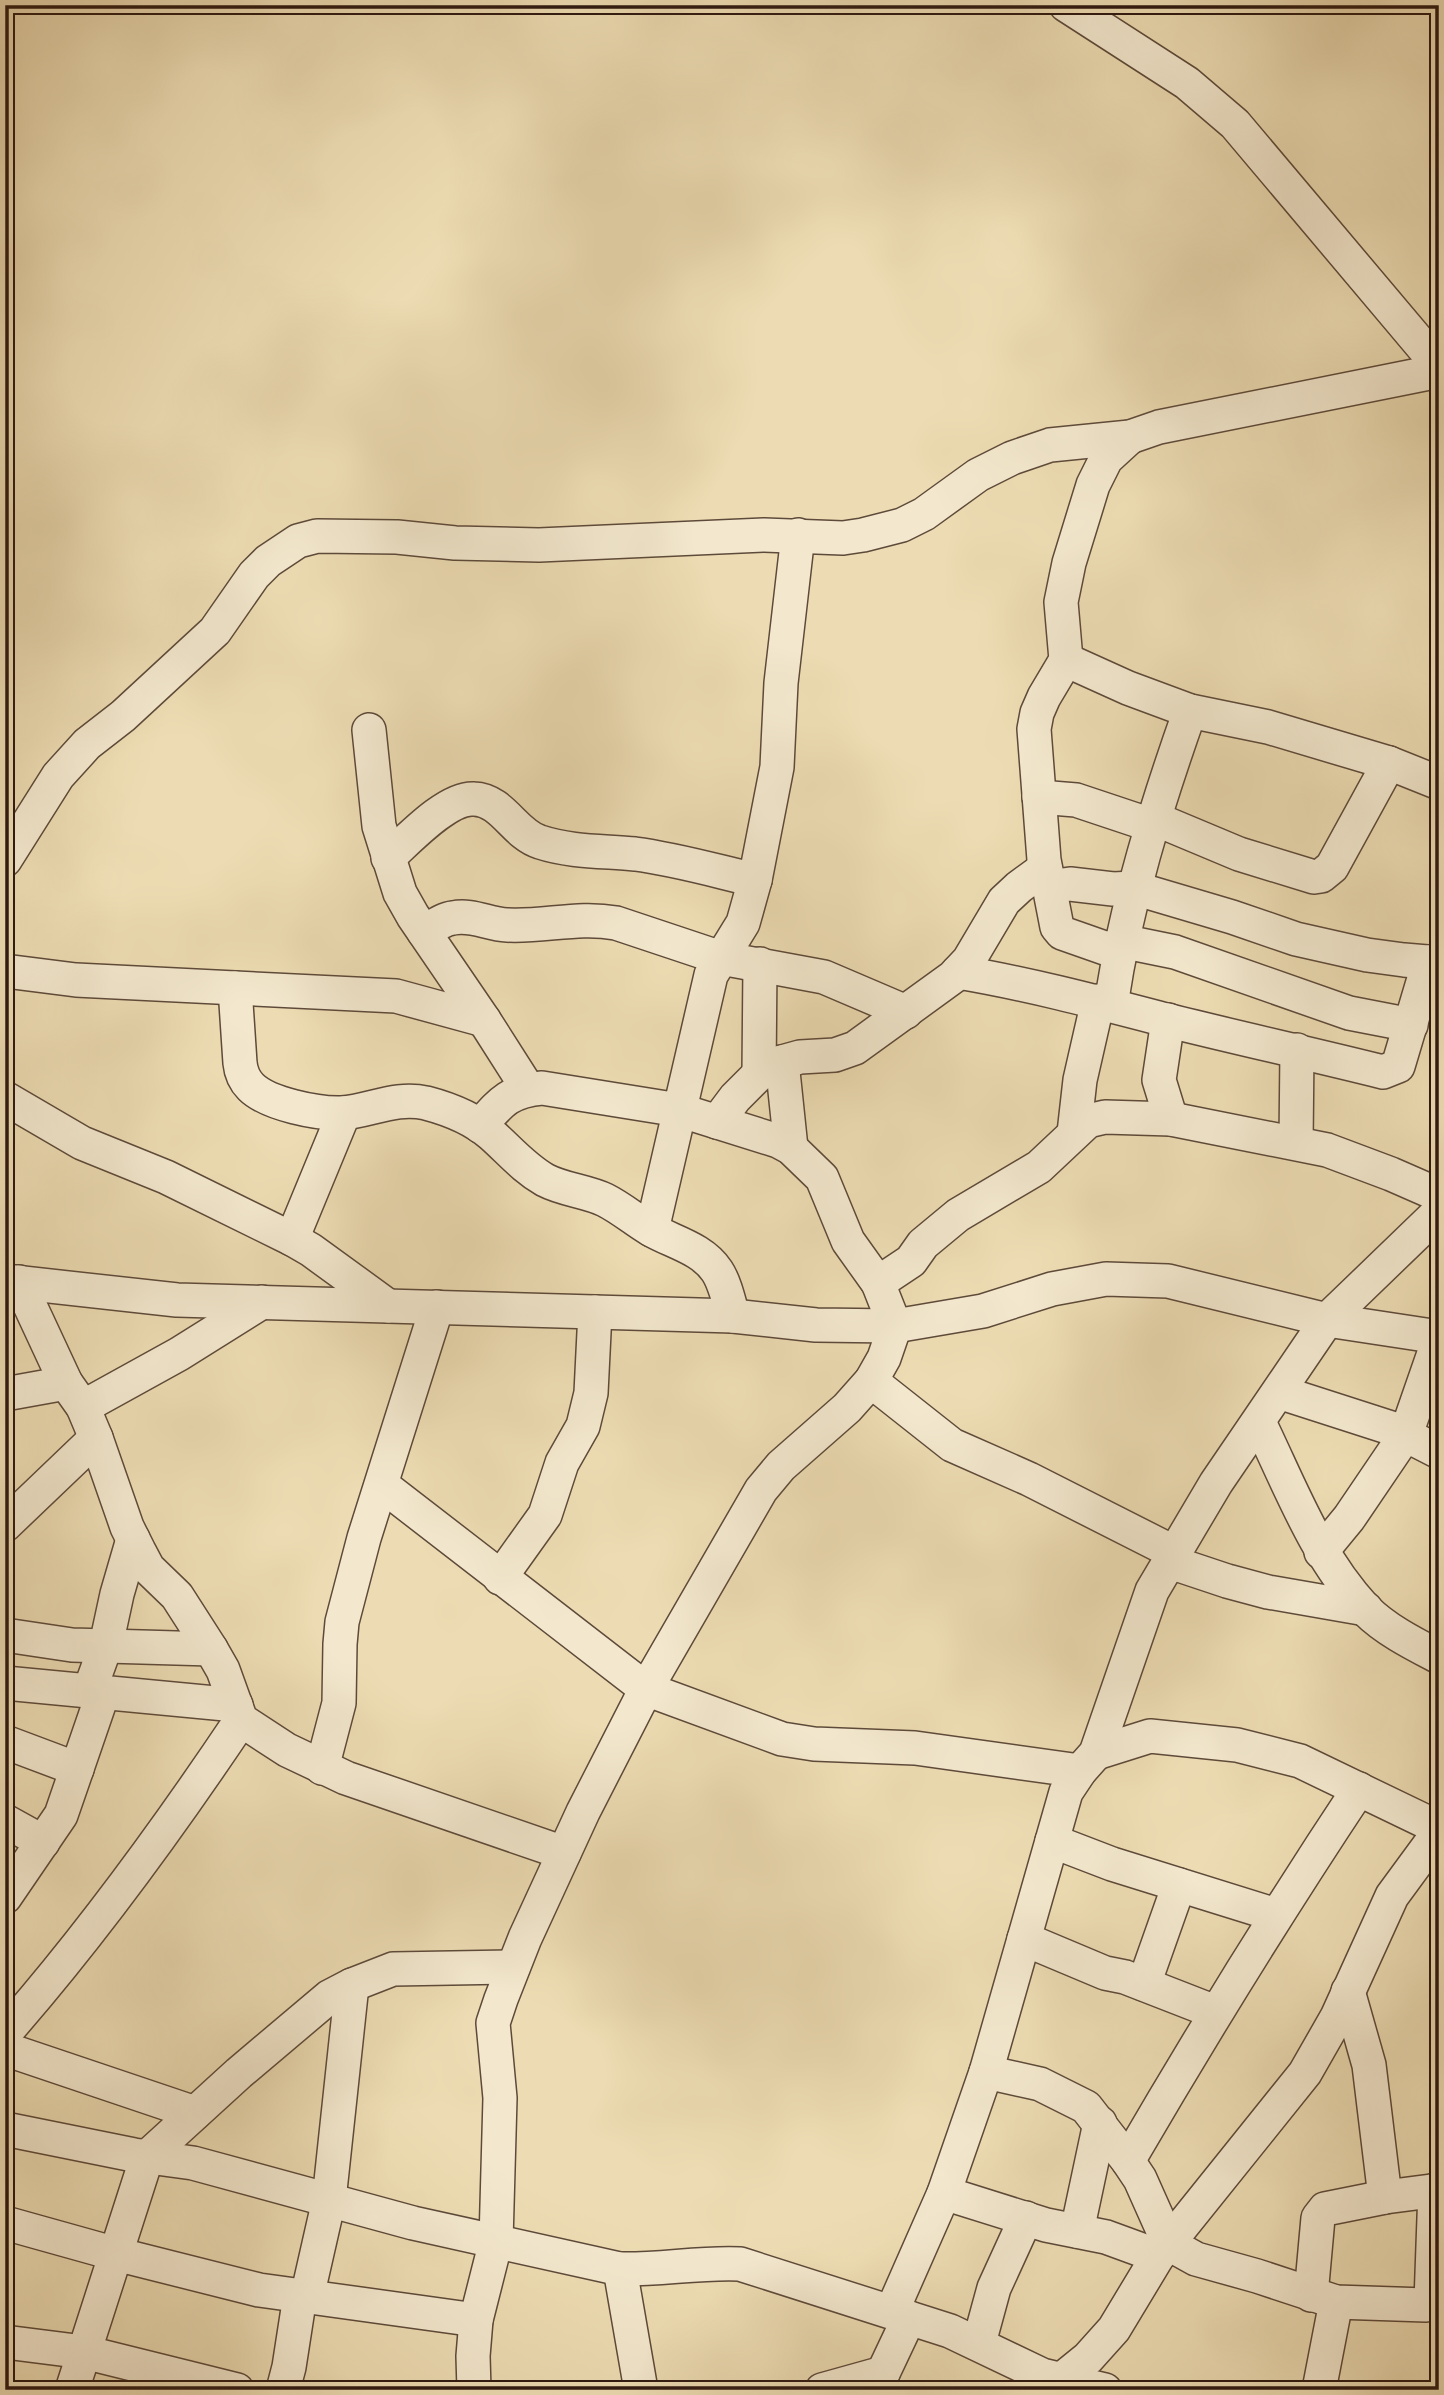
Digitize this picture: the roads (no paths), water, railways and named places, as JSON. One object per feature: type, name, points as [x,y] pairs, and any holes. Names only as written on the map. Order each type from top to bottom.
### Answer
[{"type":"street","points":[[5,860],[58,776],[88,744],[215,631],[254,575],[279,551],[298,541],[317,536],[397,537],[455,543],[539,545],[764,535],[843,538],[902,525],[924,514],[978,475],[1012,458],[1050,445],[1130,437],[1159,428],[1439,369],[1235,124],[1187,83],[1066,5]]},
{"type":"street","points":[[1130,437],[1106,459],[1093,485],[1069,563],[1061,602],[1066,660],[1044,697],[1034,729],[1047,877],[1059,931],[1120,947],[1175,952],[1349,1013],[1411,1025]]},
{"type":"street","points":[[652,1230],[705,998],[712,975],[743,923],[755,880],[777,767],[781,683],[798,535]]},
{"type":"street","points":[[1066,660],[1128,688],[1190,711],[1268,727],[1389,764],[1439,783]]},
{"type":"street","points":[[1074,1133],[1080,1080],[1105,1003],[1152,822],[1190,711]]},
{"type":"street","points":[[369,730],[379,825],[400,894],[528,1089]]},
{"type":"street","points":[[1039,797],[1076,800],[1152,822],[1314,877],[1321,876],[1332,867],[1389,764]]},
{"type":"street","points":[[388,858],[430,819],[456,803],[472,798],[497,807],[527,836],[540,842],[582,850],[638,855],[755,880]]},
{"type":"street","points":[[717,1122],[734,1098],[771,1068],[800,1057],[835,1055],[855,1048],[906,1012],[958,972],[969,960],[1004,901],[1019,887],[1047,877],[1070,884],[1112,889],[1134,888],[1292,938],[1367,954],[1434,962],[1398,1066],[1383,1072],[1105,1003],[1011,981],[958,972]]},
{"type":"street","points":[[424,932],[450,918],[466,916],[504,925],[600,920],[721,958],[824,977],[906,1012]]},
{"type":"street","points":[[1278,986],[1292,938]]},
{"type":"street","points":[[760,964],[771,1068],[791,1148]]},
{"type":"street","points":[[5,971],[76,980],[396,996],[484,1020]]},
{"type":"street","points":[[235,988],[240,1063],[247,1082],[264,1096],[290,1105],[344,1113],[384,1103],[423,1102],[450,1111],[492,1134],[520,1163],[544,1180],[568,1190],[606,1200],[652,1230],[699,1253],[717,1271],[733,1316]]},
{"type":"street","points":[[1168,1020],[1159,1080],[1171,1119]]},
{"type":"street","points":[[1296,1143],[1297,1050]]},
{"type":"street","points":[[474,2390],[476,2320],[496,2241],[500,2098],[494,2023],[513,1967],[583,1812],[646,1689],[761,1490],[780,1466],[847,1408],[871,1381],[884,1358],[895,1326],[878,1283],[848,1241],[821,1178],[791,1148],[679,1110],[542,1088],[528,1089],[508,1096],[480,1126]]},
{"type":"street","points":[[5,1098],[82,1143],[166,1177],[292,1239],[388,1306]]},
{"type":"street","points":[[292,1239],[344,1113]]},
{"type":"street","points":[[878,1283],[911,1261],[923,1244],[958,1215],[1039,1167],[1088,1121],[1105,1117],[1171,1119],[1327,1150],[1439,1195]]},
{"type":"street","points":[[822,2390],[879,2381],[986,2071],[1066,1792],[1088,1762],[1152,1591],[1216,1483],[1327,1320],[1439,1212]]},
{"type":"street","points":[[14,1291],[177,1300],[733,1316],[816,1325],[895,1326],[983,1311],[1052,1289],[1106,1279],[1168,1282],[1327,1320],[1439,1338],[1406,1434],[1349,1518],[1321,1552]]},
{"type":"street","points":[[14,1291],[96,1438],[133,1539],[148,1568],[177,1596],[211,1648],[223,1670],[238,1712]]},
{"type":"street","points":[[5,1394],[74,1395],[179,1354],[262,1302]]},
{"type":"street","points":[[322,1768],[339,1703],[342,1622],[364,1538],[437,1307]]},
{"type":"street","points":[[500,1578],[545,1515],[562,1463],[583,1426],[591,1393],[595,1312]]},
{"type":"street","points":[[871,1381],[952,1445],[1029,1479],[1172,1557],[1227,1581],[1268,1592],[1366,1609]]},
{"type":"street","points":[[1279,1392],[1406,1434],[1439,1452]]},
{"type":"street","points":[[1259,1422],[1321,1552],[1366,1609],[1385,1626],[1435,1646]]},
{"type":"street","points":[[5,1525],[96,1438]]},
{"type":"street","points":[[382,1485],[646,1689],[782,1739],[814,1744],[915,1748],[1088,1762],[1150,1736],[1237,1745],[1300,1761],[1439,1830],[1392,1896],[1337,2017],[1305,2073],[1163,2250],[1114,2329],[1088,2358],[1055,2385]]},
{"type":"street","points":[[7,1892],[43,1842],[67,1801],[133,1539]]},
{"type":"street","points":[[5,1635],[72,1645],[211,1648]]},
{"type":"street","points":[[5,1683],[177,1698],[238,1712],[287,1750],[322,1768],[564,1853]]},
{"type":"street","points":[[5,2034],[56,1976],[176,1816],[238,1712]]},
{"type":"street","points":[[5,1742],[77,1769]]},
{"type":"street","points":[[1129,2161],[1215,2012],[1359,1789]]},
{"type":"street","points":[[5,1821],[43,1842]]},
{"type":"street","points":[[1052,1841],[1112,1864],[1276,1915]]},
{"type":"street","points":[[1144,1984],[1179,1885]]},
{"type":"street","points":[[1024,1939],[1105,1973],[1144,1984],[1215,2012]]},
{"type":"street","points":[[72,2390],[147,2157],[239,2073],[329,1997],[352,1985],[393,1969],[513,1967]]},
{"type":"street","points":[[283,2390],[329,2200],[352,1985]]},
{"type":"street","points":[[1348,1991],[1369,2065],[1385,2197]]},
{"type":"street","points":[[5,2049],[195,2113]]},
{"type":"street","points":[[986,2071],[1040,2084],[1086,2107],[1140,2179],[1163,2250]]},
{"type":"street","points":[[1077,2231],[1100,2123]]},
{"type":"street","points":[[5,2129],[147,2157],[193,2163],[413,2223],[620,2269],[650,2270],[708,2263],[740,2264],[979,2343],[1042,2375],[1055,2385],[1105,2390]]},
{"type":"street","points":[[944,2193],[1026,2218],[1201,2260],[1323,2298],[1426,2305],[1431,2302],[1437,2190],[1385,2197],[1322,2211],[1318,2218],[1323,2298],[1319,2390]]},
{"type":"street","points":[[979,2343],[994,2288],[1026,2218]]},
{"type":"street","points":[[5,2223],[259,2290],[476,2320]]},
{"type":"street","points":[[620,2269],[641,2390]]},
{"type":"street","points":[[5,2342],[84,2352],[237,2390]]}]
